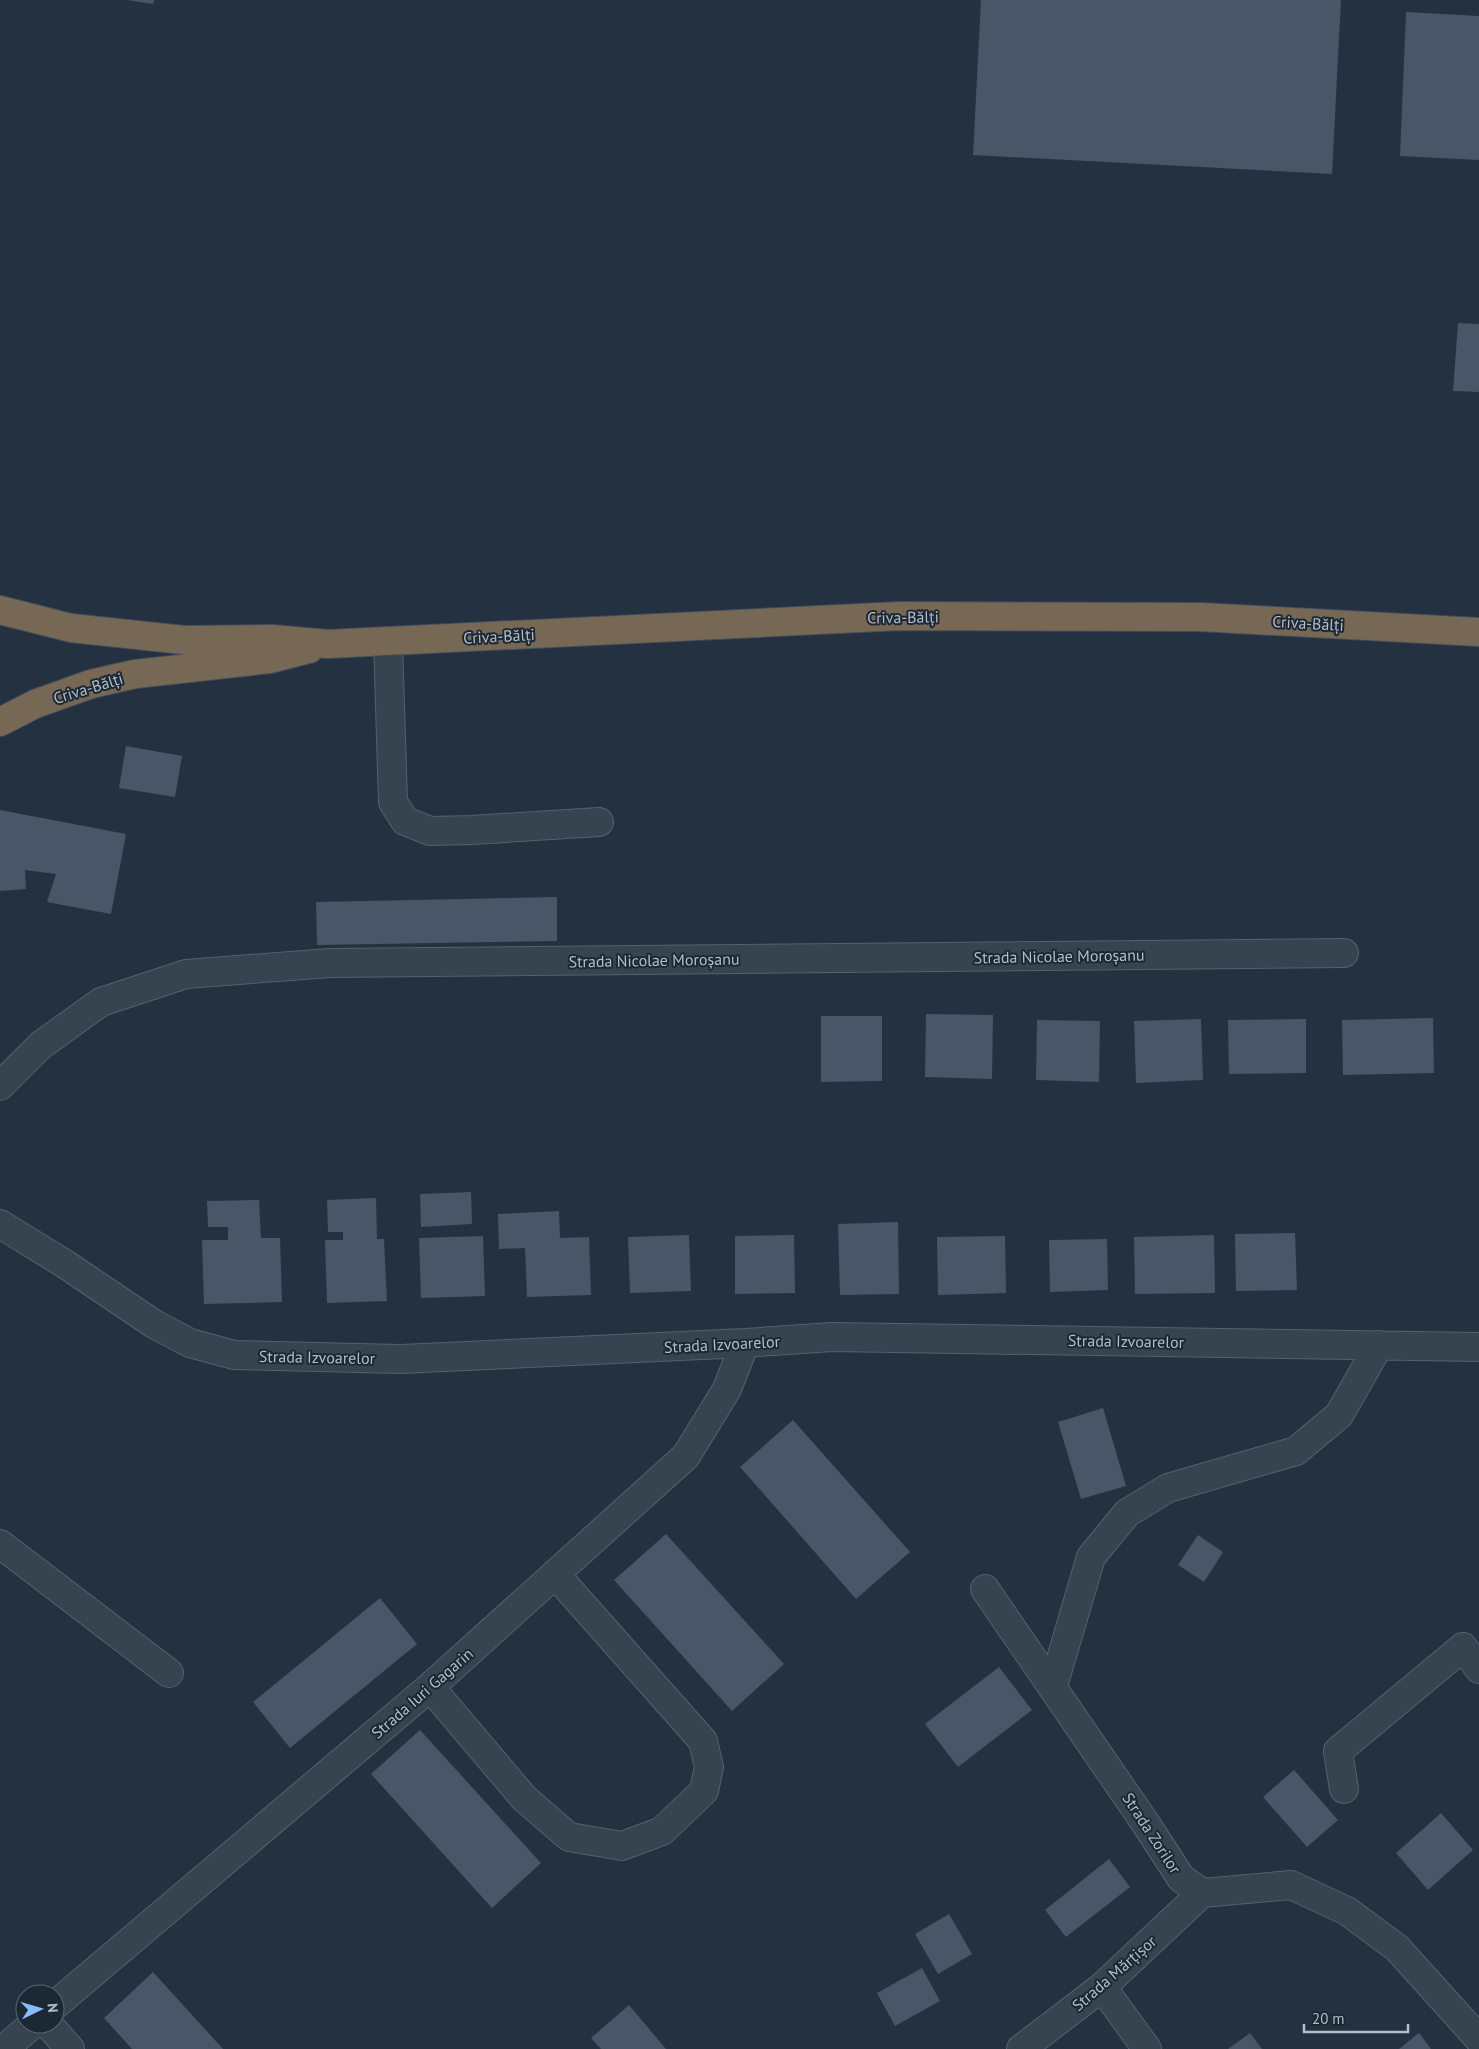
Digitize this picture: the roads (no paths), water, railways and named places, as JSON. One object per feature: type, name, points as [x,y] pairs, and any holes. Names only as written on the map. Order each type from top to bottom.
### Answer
[{"type":"highway","name":"Criva-Bălți","points":[[0,610],[71,628],[184,640],[272,639],[328,644],[900,616],[1200,617],[1479,632]]},
{"type":"highway","name":"Criva-Bălți","points":[[0,722],[35,704],[91,684],[135,674],[270,659],[328,644]]},
{"type":"street","points":[[388,641],[393,802],[405,821],[430,831],[600,822]]},
{"type":"street","name":"Strada Nicolae Moroșanu","points":[[0,1086],[41,1046],[101,1002],[186,974],[330,963],[1344,953]]},
{"type":"street","name":"Strada Izvoarelor","points":[[0,1224],[65,1264],[154,1324],[190,1343],[234,1355],[401,1359],[745,1344],[832,1337],[1479,1348]]},
{"type":"street","name":"Strada Iuri Gagarin","points":[[65,1997],[430,1687],[686,1456],[727,1389],[745,1344]]},
{"type":"street","points":[[1053,1686],[1092,1557],[1127,1513],[1168,1488],[1296,1451],[1339,1415],[1378,1345]]},
{"type":"street","points":[[0,1544],[169,1673]]},
{"type":"street","points":[[430,1687],[524,1798],[568,1837],[622,1846],[662,1831],[704,1791],[709,1767],[704,1741],[555,1574]]},
{"type":"street","name":"Strada Zorilor","points":[[985,1589],[1053,1686],[1180,1878],[1202,1893]]},
{"type":"street","points":[[1344,1789],[1338,1751],[1463,1647],[1479,1669]]},
{"type":"street","points":[[1202,1893],[1291,1885],[1347,1911],[1397,1948],[1479,2040]]},
{"type":"street","name":"Strada Mărțișor","points":[[1021,2049],[1102,1987],[1202,1893]]},
{"type":"street","points":[[1102,1987],[1147,2049]]},
{"type":"street","points":[[4,2049],[21,2034]]},
{"type":"street","points":[[57,2034],[70,2049]]}]
